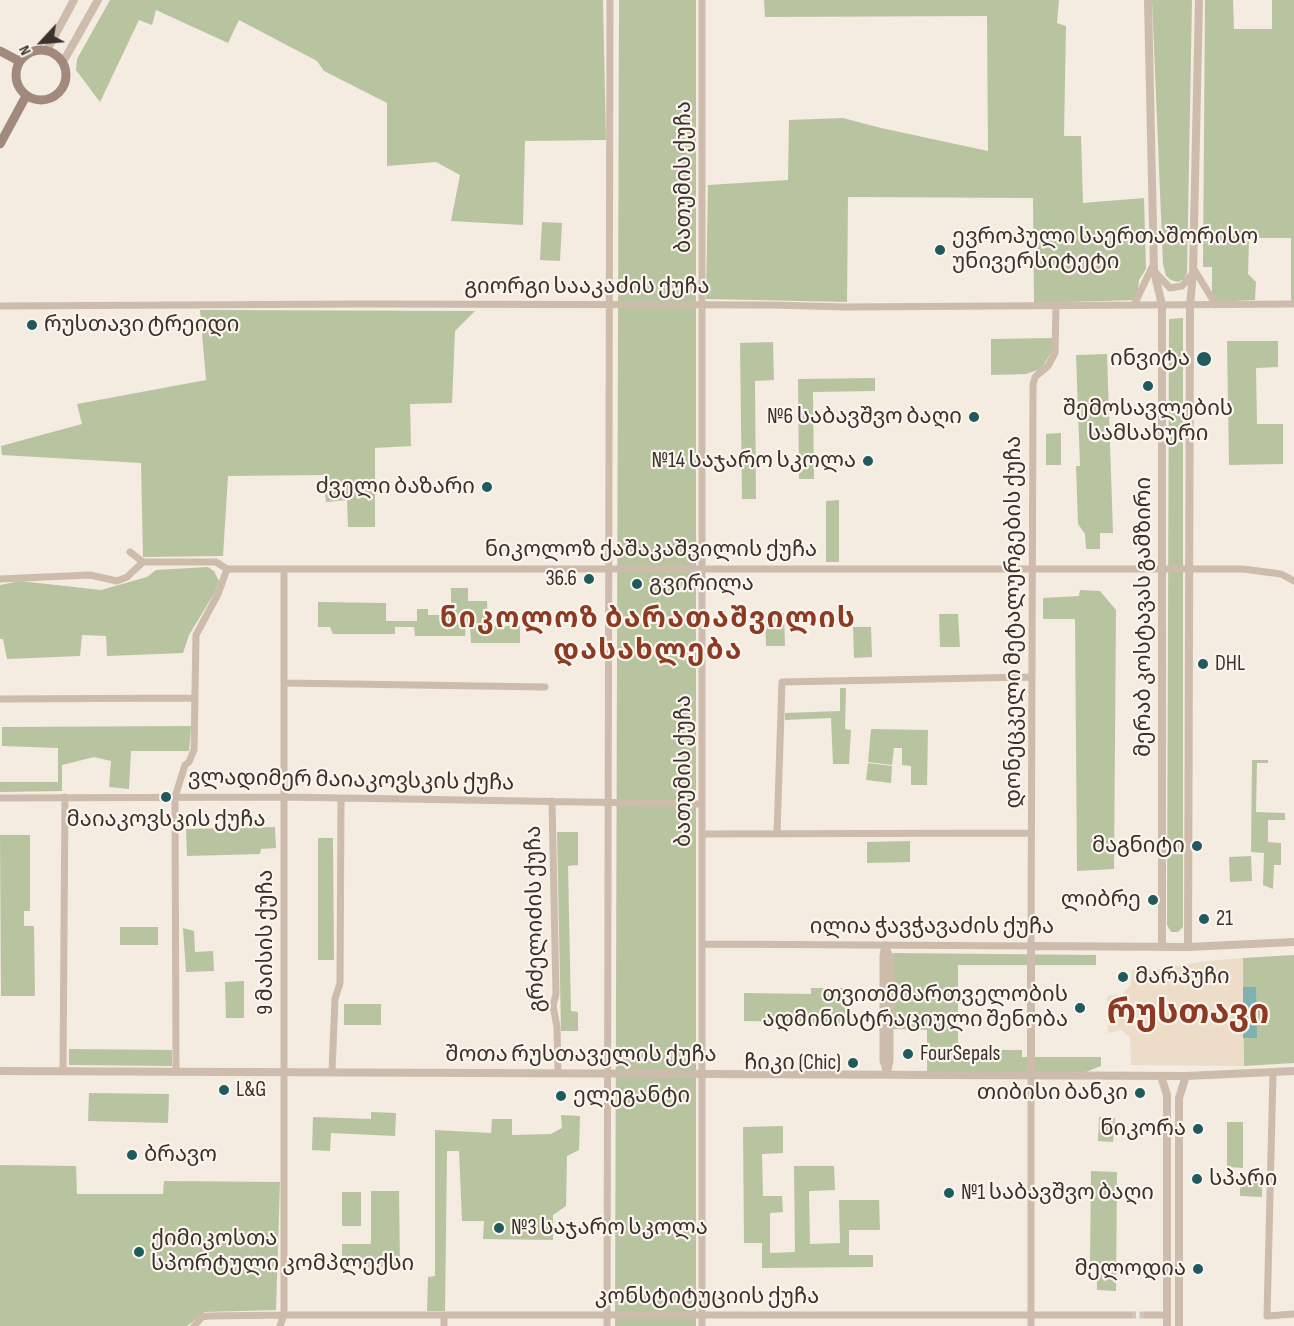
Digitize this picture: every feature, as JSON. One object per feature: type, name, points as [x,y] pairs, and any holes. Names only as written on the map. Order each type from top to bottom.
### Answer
[{"type":"main road","points":[[47,50],[56,54],[63,62],[66,78],[64,87],[58,95],[41,101],[26,96],[20,90],[15,77],[19,61],[34,51],[47,50]]},
{"type":"main road","points":[[0,51],[19,61]]},
{"type":"main road","points":[[0,144],[26,96]]},
{"type":"street","points":[[47,50],[74,0]]},
{"type":"street","points":[[63,62],[98,0]]},
{"type":"street","points":[[607,1326],[610,0]]},
{"type":"street","name":"ბათუმის ქუჩა","points":[[702,0],[702,1326]]},
{"type":"street","name":"მერაბ კოსტავას გამზირი","points":[[1148,0],[1154,267],[1162,305],[1162,946]]},
{"type":"street","name":"მერაბ კოსტავას გამზირი","points":[[1188,947],[1190,305],[1193,270],[1199,0]]},
{"type":"street","points":[[1134,305],[1154,267],[1170,288],[1182,286],[1193,270],[1216,304]]},
{"type":"street","name":"გიორგი სააკაძის ქუჩა","points":[[0,306],[702,305],[846,307],[1294,304]]},
{"type":"street","name":"დონეცკელი მეტალურგების ქუჩა","points":[[1031,946],[1033,385],[1035,377],[1048,366],[1055,353],[1056,306]]},
{"type":"street","points":[[0,579],[90,575],[117,581],[127,577],[142,562],[130,552]]},
{"type":"street","name":"ნიკოლოზ ქაშაკაშვილის ქუჩა","points":[[142,562],[216,562],[227,569],[1243,569],[1281,574],[1294,581]]},
{"type":"street","points":[[176,1072],[176,797],[185,765],[189,762],[194,750],[196,635],[218,594],[227,569]]},
{"type":"street","name":"9 მაისის ქუჩა","points":[[284,569],[284,1315]]},
{"type":"street","points":[[777,834],[782,682],[1031,677]]},
{"type":"street","points":[[284,683],[545,687]]},
{"type":"street","points":[[0,699],[195,698]]},
{"type":"street","points":[[63,1071],[65,797]]},
{"type":"street","name":"ვლადიმერ მაიაკოვსკის ქუჩა","points":[[0,798],[284,797],[702,804]]},
{"type":"street","points":[[332,1072],[335,999],[340,983],[341,798]]},
{"type":"street","name":"გრძელიძის ქუჩა","points":[[552,801],[556,994],[553,1006],[557,1027],[558,1073]]},
{"type":"street","points":[[702,834],[1031,833]]},
{"type":"street","name":"ილია ჭავჭავაძის ქუჩა","points":[[702,944],[1188,947],[1294,942]]},
{"type":"street","points":[[885,945],[883,956],[886,1009],[882,1060],[887,1074]]},
{"type":"street","points":[[1031,946],[1031,1326]]},
{"type":"street","name":"შოთა რუსთაველის ქუჩა","points":[[0,1071],[1161,1076],[1294,1071]]},
{"type":"street","points":[[1273,1073],[1267,1316],[1294,1314]]},
{"type":"street","points":[[1161,1076],[1167,1095],[1167,1326]]},
{"type":"street","points":[[1179,1326],[1179,1098],[1186,1076]]},
{"type":"street","points":[[280,1326],[284,1315]]},
{"type":"street","name":"კონსტიტუციის ქუჩა","points":[[194,1326],[202,1317],[209,1316],[284,1315],[1129,1315]]},
{"type":"street","points":[[444,1315],[444,1326]]},
{"type":"street","points":[[1147,1315],[1167,1315]]},
{"type":"green space","points":[[110,0],[603,0],[606,140],[525,141],[523,225],[451,221],[460,175],[436,162],[387,166],[387,103],[324,71],[317,61],[239,20],[228,43],[156,10],[152,25],[139,20],[100,102],[76,70],[77,59]]},
{"type":"green space","points":[[619,0],[696,0],[696,1326],[615,1326]]},
{"type":"green space","points":[[764,0],[1059,0],[1057,23],[1066,26],[1064,136],[1081,136],[1083,203],[1144,198],[1146,269],[1139,280],[1137,300],[1034,303],[1033,198],[848,197],[847,302],[706,299],[708,185],[788,180],[789,120],[843,118],[988,151],[987,16],[765,17]]},
{"type":"green space","points":[[1152,0],[1192,0],[1187,273],[1184,279],[1178,282],[1166,276],[1163,264]]},
{"type":"green space","points":[[1205,0],[1233,0],[1234,29],[1272,29],[1272,0],[1294,0],[1294,301],[1291,301],[1291,238],[1249,238],[1248,274],[1256,282],[1255,300],[1212,302],[1212,267],[1203,267]]},
{"type":"green space","points":[[542,222],[562,223],[560,261],[540,260]]},
{"type":"green space","points":[[200,310],[475,311],[455,331],[452,403],[410,404],[411,446],[375,448],[375,527],[348,527],[347,500],[326,502],[323,475],[228,476],[223,556],[143,557],[141,463],[2,455],[1,446],[82,424],[77,404],[206,380]]},
{"type":"green space","points":[[1183,318],[1183,927],[1178,932],[1171,932],[1167,925],[1169,319]]},
{"type":"green space","points":[[1053,338],[1052,351],[1038,370],[1026,374],[991,375],[991,339]]},
{"type":"green space","points":[[1227,341],[1278,341],[1278,367],[1256,368],[1257,424],[1283,424],[1283,464],[1229,465]]},
{"type":"green space","points":[[773,342],[774,380],[755,381],[756,499],[742,499],[740,343]]},
{"type":"green space","points":[[1107,354],[1113,533],[1100,533],[1100,549],[1086,549],[1085,534],[1078,524],[1076,466],[1080,466],[1076,355]]},
{"type":"green space","points":[[875,378],[875,391],[813,392],[814,479],[799,479],[798,379]]},
{"type":"green space","points":[[1061,433],[1061,465],[1046,465],[1046,434]]},
{"type":"green space","points":[[839,500],[839,562],[826,562],[826,501]]},
{"type":"green space","points":[[208,567],[214,571],[219,581],[215,592],[189,635],[183,653],[107,656],[106,636],[82,635],[80,656],[7,659],[3,639],[0,639],[0,585],[20,581],[101,590],[147,577],[156,570]]},
{"type":"green space","points":[[451,588],[468,588],[468,601],[487,601],[488,626],[520,626],[520,643],[471,643],[470,625],[466,625],[465,636],[415,636],[414,627],[395,627],[395,634],[333,634],[330,627],[318,627],[318,602],[386,603],[386,621],[417,621],[417,609],[428,609],[428,615],[451,615]]},
{"type":"green space","points":[[1080,590],[1100,591],[1116,610],[1114,869],[1077,871],[1075,619],[1043,619],[1043,598],[1079,596]]},
{"type":"green space","points":[[784,613],[785,646],[766,646],[765,614]]},
{"type":"green space","points":[[939,614],[958,614],[960,647],[940,647]]},
{"type":"green space","points":[[853,627],[871,627],[872,657],[854,658]]},
{"type":"green space","points":[[840,688],[846,688],[845,729],[851,730],[849,764],[833,764],[831,718],[785,720],[785,713],[840,711]]},
{"type":"green space","points":[[191,726],[189,751],[131,751],[129,789],[109,787],[111,761],[94,757],[62,765],[62,791],[0,792],[0,782],[58,782],[58,748],[2,746],[2,727]]},
{"type":"green space","points":[[871,729],[928,730],[927,785],[911,785],[911,766],[902,765],[902,748],[894,748],[892,765],[868,762]]},
{"type":"green space","points":[[1252,760],[1268,760],[1268,763],[1257,763],[1256,812],[1285,813],[1285,820],[1268,820],[1268,842],[1281,843],[1281,865],[1274,865],[1273,889],[1263,885],[1264,853],[1251,852]]},
{"type":"green space","points":[[868,763],[892,766],[891,783],[866,780]]},
{"type":"green space","points":[[275,827],[276,848],[261,849],[260,854],[187,856],[186,829]]},
{"type":"green space","points":[[557,832],[578,832],[578,865],[568,866],[571,1011],[578,1012],[578,1031],[561,1031]]},
{"type":"green space","points":[[0,835],[30,835],[30,911],[24,911],[24,926],[34,926],[35,996],[1,996]]},
{"type":"green space","points":[[318,838],[333,838],[334,960],[318,960]]},
{"type":"green space","points":[[910,841],[910,862],[867,863],[867,842]]},
{"type":"green space","points":[[1251,856],[1252,881],[1230,882],[1229,857]]},
{"type":"green space","points":[[120,927],[158,927],[158,945],[120,945]]},
{"type":"green space","points":[[183,928],[194,931],[195,952],[213,951],[214,971],[186,972]]},
{"type":"green space","points":[[893,953],[1096,955],[1096,965],[958,965],[958,1050],[1022,1050],[1022,1057],[1101,1057],[1101,1066],[1086,1072],[927,1072],[927,1030],[892,1029]]},
{"type":"green space","points":[[1294,955],[1294,1063],[1244,1066],[1243,1038],[1256,1038],[1256,987],[1243,987],[1243,958]]},
{"type":"green space","points":[[244,981],[244,1018],[226,1018],[225,982]]},
{"type":"green space","points":[[811,988],[845,988],[845,1026],[808,1026],[807,1022],[744,1021],[744,993],[811,994]]},
{"type":"green space","points":[[344,1004],[381,1004],[381,1025],[344,1025]]},
{"type":"green space","points":[[69,1049],[172,1050],[172,1066],[69,1065]]},
{"type":"green space","points":[[89,1093],[169,1094],[168,1123],[88,1121]]},
{"type":"green space","points":[[371,1112],[396,1113],[395,1136],[331,1133],[330,1151],[312,1150],[313,1117],[371,1119]]},
{"type":"green space","points":[[561,1115],[580,1116],[579,1150],[567,1156],[566,1206],[553,1215],[553,1240],[483,1239],[484,1221],[462,1221],[459,1151],[447,1151],[445,1311],[427,1311],[428,1277],[435,1276],[435,1130],[491,1133],[492,1119],[512,1119],[512,1135],[551,1134],[562,1128]]},
{"type":"green space","points":[[1099,1117],[1115,1118],[1113,1142],[1098,1141]]},
{"type":"green space","points":[[1227,1122],[1243,1122],[1243,1168],[1227,1167]]},
{"type":"green space","points":[[783,1126],[783,1153],[762,1154],[763,1196],[782,1196],[783,1212],[770,1213],[770,1253],[795,1252],[794,1166],[834,1166],[835,1190],[809,1191],[810,1244],[840,1243],[839,1200],[879,1200],[880,1230],[849,1230],[849,1255],[873,1255],[873,1267],[762,1268],[762,1243],[744,1243],[743,1127]]},
{"type":"green space","name":"ქიმიკოსთა სპორტული კომპლექსი","points":[[0,1165],[76,1166],[77,1194],[163,1194],[164,1181],[280,1182],[276,1310],[205,1312],[187,1326],[0,1326]]},
{"type":"green space","points":[[1091,1171],[1117,1172],[1116,1291],[1097,1290],[1097,1265],[1090,1264]]},
{"type":"green space","points":[[1240,1180],[1262,1181],[1262,1197],[1240,1196]]},
{"type":"green space","points":[[371,1191],[399,1191],[400,1267],[342,1267],[342,1244],[371,1244]]},
{"type":"green space","points":[[342,1192],[361,1192],[361,1226],[342,1226]]},
{"type":"shaded area","points":[[1243,958],[1244,1066],[1131,1065],[1130,1037],[1121,1030],[1108,1033],[1107,996],[1123,994],[1131,984],[1132,969],[1162,969],[1206,961]]},
{"type":"water","points":[[1243,987],[1256,987],[1257,1038],[1243,1038]]},
{"type":"tunnel","points":[[1129,1315],[1147,1315]]},
{"type":"place","name":"ევროპული საერთაშორისო უნივერსიტეტი","points":[[940,250]]},
{"type":"place","name":"რუსთავი ტრეიდი","points":[[32,325]]},
{"type":"place","name":"ინვიტა","points":[[1204,359]]},
{"type":"place","name":"შემოსავლების სამსახური","points":[[1148,386]]},
{"type":"place","name":"№6 საბავშვო ბაღი","points":[[974,417]]},
{"type":"place","name":"№14 საჯარო სკოლა","points":[[868,461]]},
{"type":"place","name":"ძველი ბაზარი","points":[[487,487]]},
{"type":"place","name":"36.6","points":[[589,579]]},
{"type":"place","name":"გვირილა","points":[[637,584]]},
{"type":"place","name":"DHL","points":[[1203,664]]},
{"type":"place","name":"მაიაკოვსკის ქუჩა","points":[[166,797]]},
{"type":"place","name":"მაგნიტი","points":[[1197,846]]},
{"type":"place","name":"ლიბრე","points":[[1153,900]]},
{"type":"place","name":"21","points":[[1204,919]]},
{"type":"place","name":"მარპუჩი","points":[[1123,977]]},
{"type":"place","name":"თვითმმართველობის ადმინისტრაციული შენობა","points":[[1080,1008]]},
{"type":"place","name":"FourSepals","points":[[908,1054]]},
{"type":"place","name":"ჩიკი (Chic)","points":[[853,1063]]},
{"type":"place","name":"L&G","points":[[224,1090]]},
{"type":"place","name":"თიბისი ბანკი","points":[[1140,1093]]},
{"type":"place","name":"ელეგანტი","points":[[561,1096]]},
{"type":"place","name":"ნიკორა","points":[[1198,1129]]},
{"type":"place","name":"ბრავო","points":[[132,1155]]},
{"type":"place","name":"სპარი","points":[[1197,1179]]},
{"type":"place","name":"№1 საბავშვო ბაღი","points":[[949,1193]]},
{"type":"place","name":"№3 საჯარო სკოლა","points":[[499,1228]]},
{"type":"place","name":"ქიმიკოსთა სპორტული კომპლექსი","points":[[139,1252]]},
{"type":"place","name":"მელოდია","points":[[1198,1269]]},
{"type":"district","name":"ნიკოლოზ ბარათაშვილის დასახლება","points":[[648,636]]},
{"type":"district","name":"რუსთავი","points":[[1188,1014]]}]
